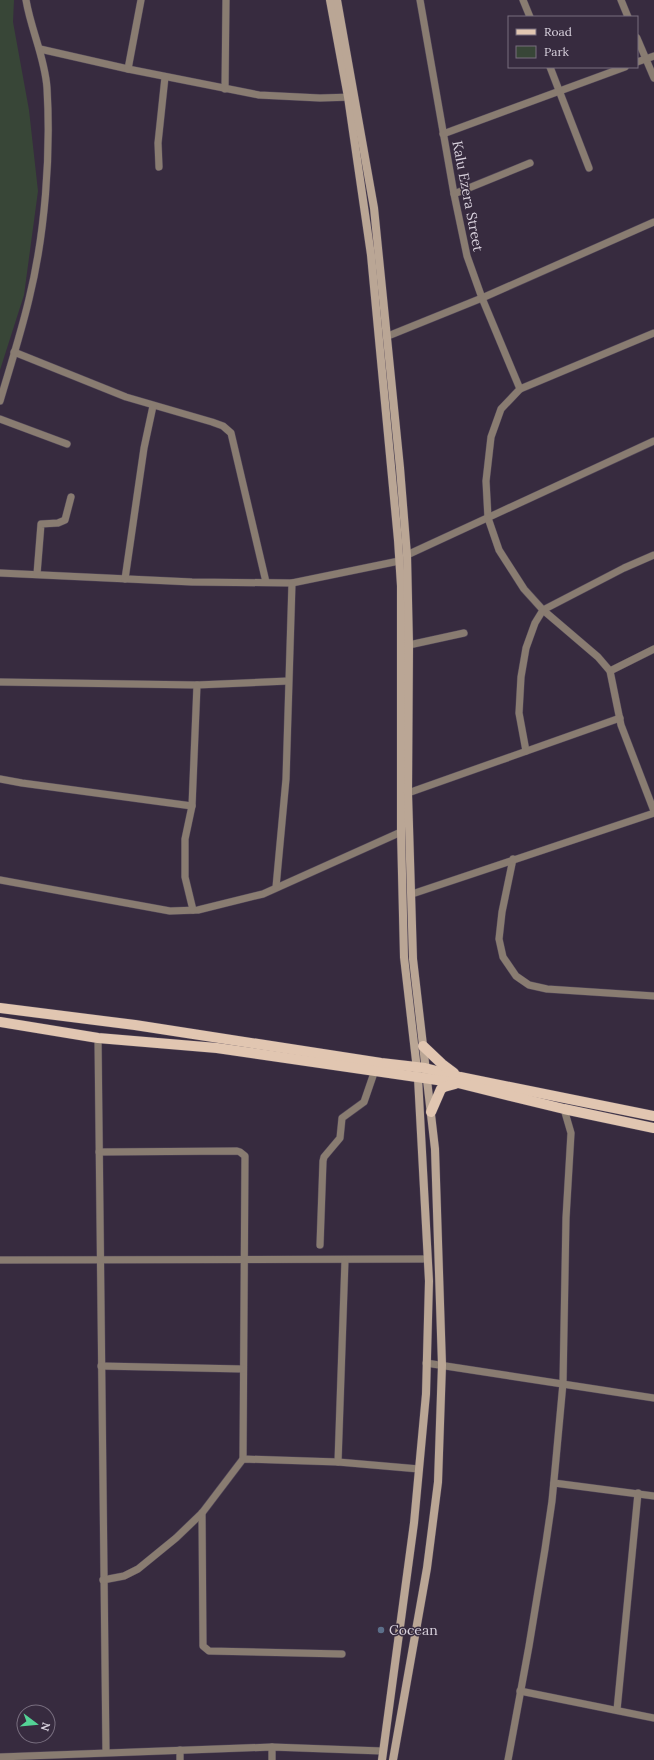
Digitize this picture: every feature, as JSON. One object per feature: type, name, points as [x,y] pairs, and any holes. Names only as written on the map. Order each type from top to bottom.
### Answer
[{"type":"main road","points":[[330,0],[352,97],[374,208],[388,336],[407,555],[409,645],[408,793],[414,960],[423,1046],[421,1067]]},
{"type":"main road","points":[[337,0],[352,97],[373,267],[401,586],[401,832],[404,957],[422,1078],[427,1259],[429,1281],[426,1394],[414,1523],[382,1751],[382,1760]]},
{"type":"main road","points":[[0,1008],[135,1025],[381,1063],[421,1067],[459,1080],[564,1109],[654,1128]]},
{"type":"main road","points":[[0,1022],[98,1038],[210,1047],[422,1078],[459,1080],[654,1116]]},
{"type":"main road","points":[[423,1046],[459,1080]]},
{"type":"main road","points":[[393,1760],[427,1568],[438,1482],[442,1364],[436,1149],[432,1112],[422,1078]]},
{"type":"main road","points":[[432,1112],[441,1090],[459,1080]]},
{"type":"main road","points":[[394,1665],[409,1666]]},
{"type":"street","points":[[0,401],[29,299],[45,198],[48,134],[47,87],[40,49],[26,0]]},
{"type":"street","points":[[128,70],[141,0]]},
{"type":"street","points":[[226,0],[226,89]]},
{"type":"street","name":"Kalu Ezera Street","points":[[420,0],[466,256],[520,389]]},
{"type":"street","points":[[523,0],[530,16]]},
{"type":"street","points":[[621,0],[628,16]]},
{"type":"street","points":[[638,40],[654,78]]},
{"type":"street","points":[[40,49],[128,70],[259,95],[320,98],[352,97]]},
{"type":"street","points":[[638,62],[654,56]]},
{"type":"street","points":[[550,68],[589,168]]},
{"type":"street","points":[[443,134],[622,68]]},
{"type":"street","points":[[159,167],[158,143],[165,77]]},
{"type":"street","points":[[454,194],[530,163]]},
{"type":"street","points":[[388,336],[482,298],[654,222]]},
{"type":"street","points":[[412,894],[654,812],[632,757],[620,718],[610,671],[598,656],[543,610],[524,589],[499,550],[488,518],[486,481],[491,437],[501,409],[520,389],[654,333]]},
{"type":"street","points":[[14,352],[126,397],[223,426],[231,433],[266,582]]},
{"type":"street","points":[[125,579],[144,448],[153,406]]},
{"type":"street","points":[[0,419],[67,444]]},
{"type":"street","points":[[407,555],[654,441]]},
{"type":"street","points":[[37,574],[41,524],[58,523],[65,520],[71,497]]},
{"type":"street","points":[[526,752],[519,712],[521,677],[526,648],[534,623],[543,610],[624,568],[654,555]]},
{"type":"street","points":[[0,573],[192,582],[292,582],[399,561]]},
{"type":"street","points":[[276,887],[286,779],[292,582]]},
{"type":"street","points":[[409,645],[464,633]]},
{"type":"street","points":[[610,671],[654,649]]},
{"type":"street","points":[[0,682],[197,685],[288,681]]},
{"type":"street","points":[[192,910],[185,877],[185,839],[192,806],[197,685]]},
{"type":"street","points":[[408,793],[620,718]]},
{"type":"street","points":[[0,779],[192,806]]},
{"type":"street","points":[[0,880],[170,911],[192,910],[263,894],[401,832]]},
{"type":"street","points":[[513,859],[502,912],[499,939],[503,957],[516,976],[529,985],[547,989],[654,996]]},
{"type":"street","points":[[98,1038],[103,1580],[101,1755]]},
{"type":"street","points":[[320,1245],[324,1157],[340,1138],[342,1118],[364,1102],[375,1070]]},
{"type":"street","points":[[508,1760],[545,1549],[554,1483],[562,1383],[566,1218],[571,1133],[564,1109]]},
{"type":"street","points":[[99,1152],[240,1152],[244,1156],[243,1459],[202,1513],[176,1538],[138,1569],[124,1576],[103,1580]]},
{"type":"street","points":[[0,1260],[427,1259]]},
{"type":"street","points":[[338,1462],[345,1260]]},
{"type":"street","points":[[426,1363],[442,1364],[654,1398]]},
{"type":"street","points":[[101,1366],[243,1369]]},
{"type":"street","points":[[243,1459],[338,1462],[419,1469]]},
{"type":"street","points":[[554,1483],[654,1496]]},
{"type":"street","points":[[617,1710],[638,1494]]},
{"type":"street","points":[[202,1513],[203,1646],[206,1650],[342,1654]]},
{"type":"street","points":[[520,1691],[654,1718]]},
{"type":"street","points":[[0,1757],[101,1755],[180,1750],[272,1748],[382,1751]]},
{"type":"street","points":[[272,1748],[272,1760]]},
{"type":"street","points":[[180,1750],[180,1760]]},
{"type":"green space","points":[[0,0],[14,0],[13,22],[29,110],[38,191],[24,295],[0,370]]},
{"type":"place","name":"Cocean","points":[[381,1630]]}]
